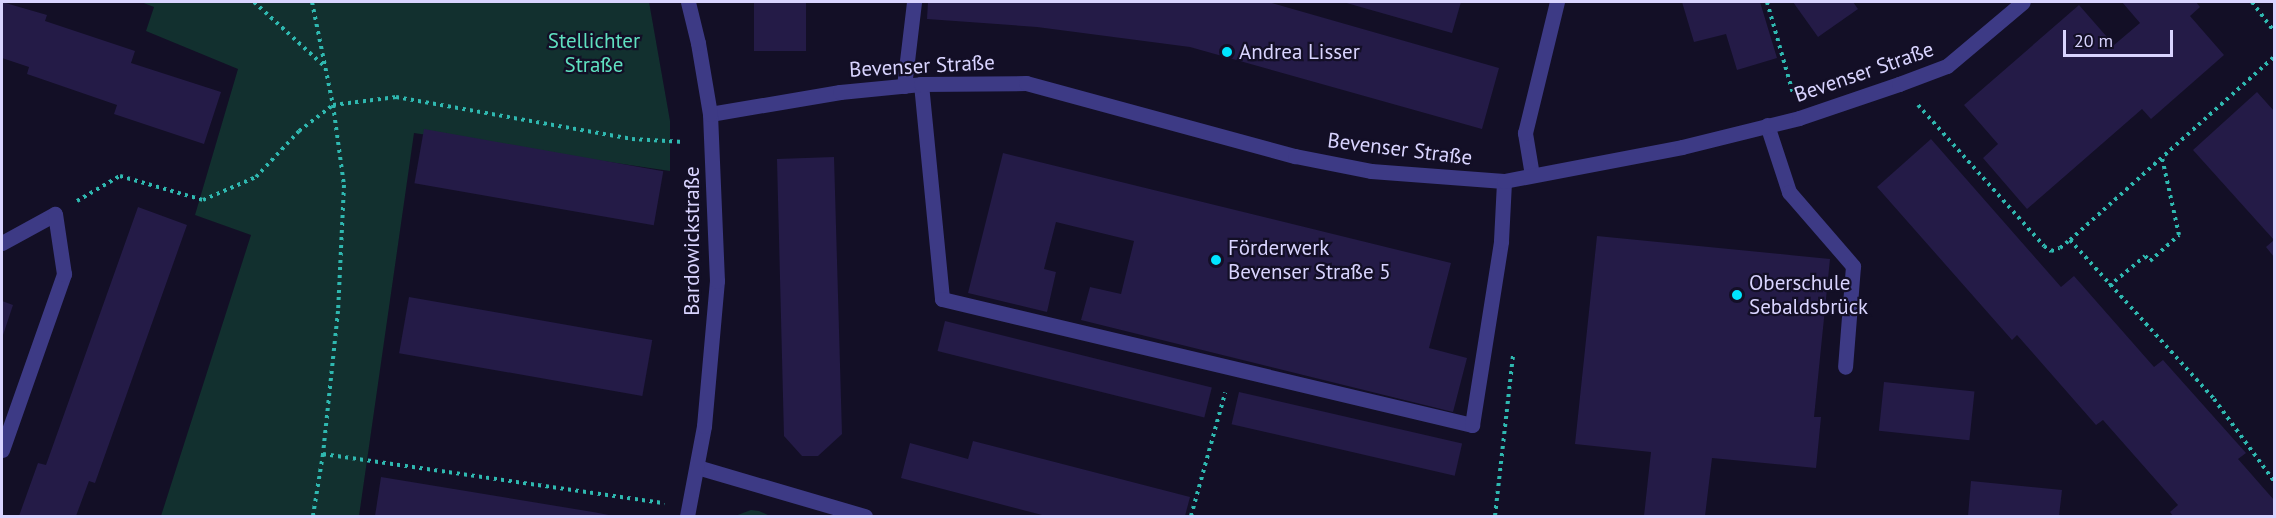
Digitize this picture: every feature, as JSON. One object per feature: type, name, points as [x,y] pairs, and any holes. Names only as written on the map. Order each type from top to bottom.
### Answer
[{"type":"street","name":"Bardowickstraße","points":[[688,2],[698,43],[710,114],[717,281],[704,426],[688,512]]},
{"type":"street","points":[[904,86],[914,2]]},
{"type":"street","points":[[1532,176],[1525,133],[1557,2]]},
{"type":"street","name":"Bevenser Straße","points":[[710,114],[840,92],[921,84],[1026,82],[1295,156],[1371,171],[1504,181],[1682,147],[1798,118],[1899,84],[1947,66],[2023,2]]},
{"type":"street","points":[[921,84],[942,299],[1472,425],[1501,241],[1504,181]]},
{"type":"street","points":[[1767,125],[1789,192],[1853,266],[1845,367]]},
{"type":"street","points":[[2,243],[55,214],[64,274],[2,450]]},
{"type":"street","points":[[697,467],[865,516]]},
{"type":"path","points":[[254,2],[326,68]]},
{"type":"path","points":[[312,2],[333,105],[344,185],[338,311],[324,454],[313,516]]},
{"type":"path","points":[[1767,2],[1798,118]]},
{"type":"path","points":[[2252,2],[2274,31]]},
{"type":"path","points":[[1899,84],[2044,246],[2056,250],[2274,57]]},
{"type":"path","points":[[55,214],[120,176],[203,200],[256,177],[299,131],[333,105],[396,97],[632,139],[712,144]]},
{"type":"path","points":[[2109,286],[2145,256],[2150,261],[2179,235],[2162,157]]},
{"type":"path","points":[[2070,240],[2109,286],[2214,399],[2274,482]]},
{"type":"path","points":[[1191,516],[1232,369]]},
{"type":"path","points":[[324,454],[688,512]]},
{"type":"green space","name":"Stellichter Straße","points":[[141,2],[649,2],[670,121],[670,171],[414,133],[359,516],[161,516],[251,235],[195,215],[238,69],[146,31],[154,7]]},
{"type":"green space","points":[[751,510],[759,511],[770,516],[735,516]]},
{"type":"building","points":[[2,2],[47,15],[45,21],[135,51],[131,63],[221,92],[204,144],[114,114],[117,105],[27,74],[29,67],[2,58]]},
{"type":"building","points":[[754,2],[806,2],[806,51],[754,51]]},
{"type":"building","points":[[928,2],[1268,2],[1499,68],[1482,129],[1190,47],[1037,27],[927,19]]},
{"type":"building","points":[[1343,2],[1461,2],[1452,33]]},
{"type":"building","points":[[1682,2],[1760,2],[1777,58],[1737,70],[1726,34],[1694,42]]},
{"type":"building","points":[[1793,2],[1853,2],[1858,9],[1818,37]]},
{"type":"building","points":[[2122,2],[2196,2],[2200,7],[2190,16],[2224,55],[2151,119],[2142,109],[2027,209],[1983,158],[1998,144],[1964,105],[2079,5],[2114,45],[2140,23]]},
{"type":"building","points":[[2257,92],[2274,111],[2274,240],[2193,150]]},
{"type":"building","points":[[424,129],[663,171],[654,225],[414,183]]},
{"type":"building","points":[[1931,139],[2061,287],[2074,276],[2154,367],[2163,360],[2246,453],[2238,459],[2274,500],[2274,516],[2173,516],[2170,512],[2178,505],[2103,420],[2096,425],[2017,335],[2012,340],[1877,187]]},
{"type":"building","points":[[1003,153],[1451,263],[1429,348],[1467,358],[1453,412],[1081,320],[1090,287],[1121,294],[1134,241],[1056,222],[1044,269],[1056,272],[1047,312],[968,293]]},
{"type":"building","points":[[834,157],[842,434],[818,456],[802,456],[784,436],[777,159]]},
{"type":"building","points":[[138,207],[187,225],[95,483],[89,481],[76,516],[19,516],[38,463],[46,465]]},
{"type":"building","points":[[1597,236],[1830,259],[1814,417],[1821,417],[1816,468],[1712,458],[1705,516],[1644,516],[1651,452],[1575,444]]},
{"type":"building","points":[[2274,240],[2274,257],[2266,247]]},
{"type":"building","points":[[409,297],[652,340],[642,396],[399,353]]},
{"type":"building","points":[[2,301],[13,305],[2,338]]},
{"type":"building","points":[[945,321],[1212,388],[1204,418],[938,351]]},
{"type":"building","points":[[1884,382],[1975,392],[1969,440],[1879,431]]},
{"type":"building","points":[[1239,392],[1462,444],[1455,476],[1232,424]]},
{"type":"building","points":[[973,441],[1190,497],[1185,516],[1046,516],[901,478],[910,443],[968,459]]},
{"type":"building","points":[[381,477],[593,512],[614,516],[375,516]]},
{"type":"building","points":[[1971,481],[2062,490],[2059,516],[1968,516]]},
{"type":"place","name":"Andrea Lisser","points":[[1227,52]]},
{"type":"place","name":"Förderwerk Bevenser Straße 5","points":[[1216,260]]},
{"type":"place","name":"Oberschule Sebaldsbrück","points":[[1737,295]]}]
